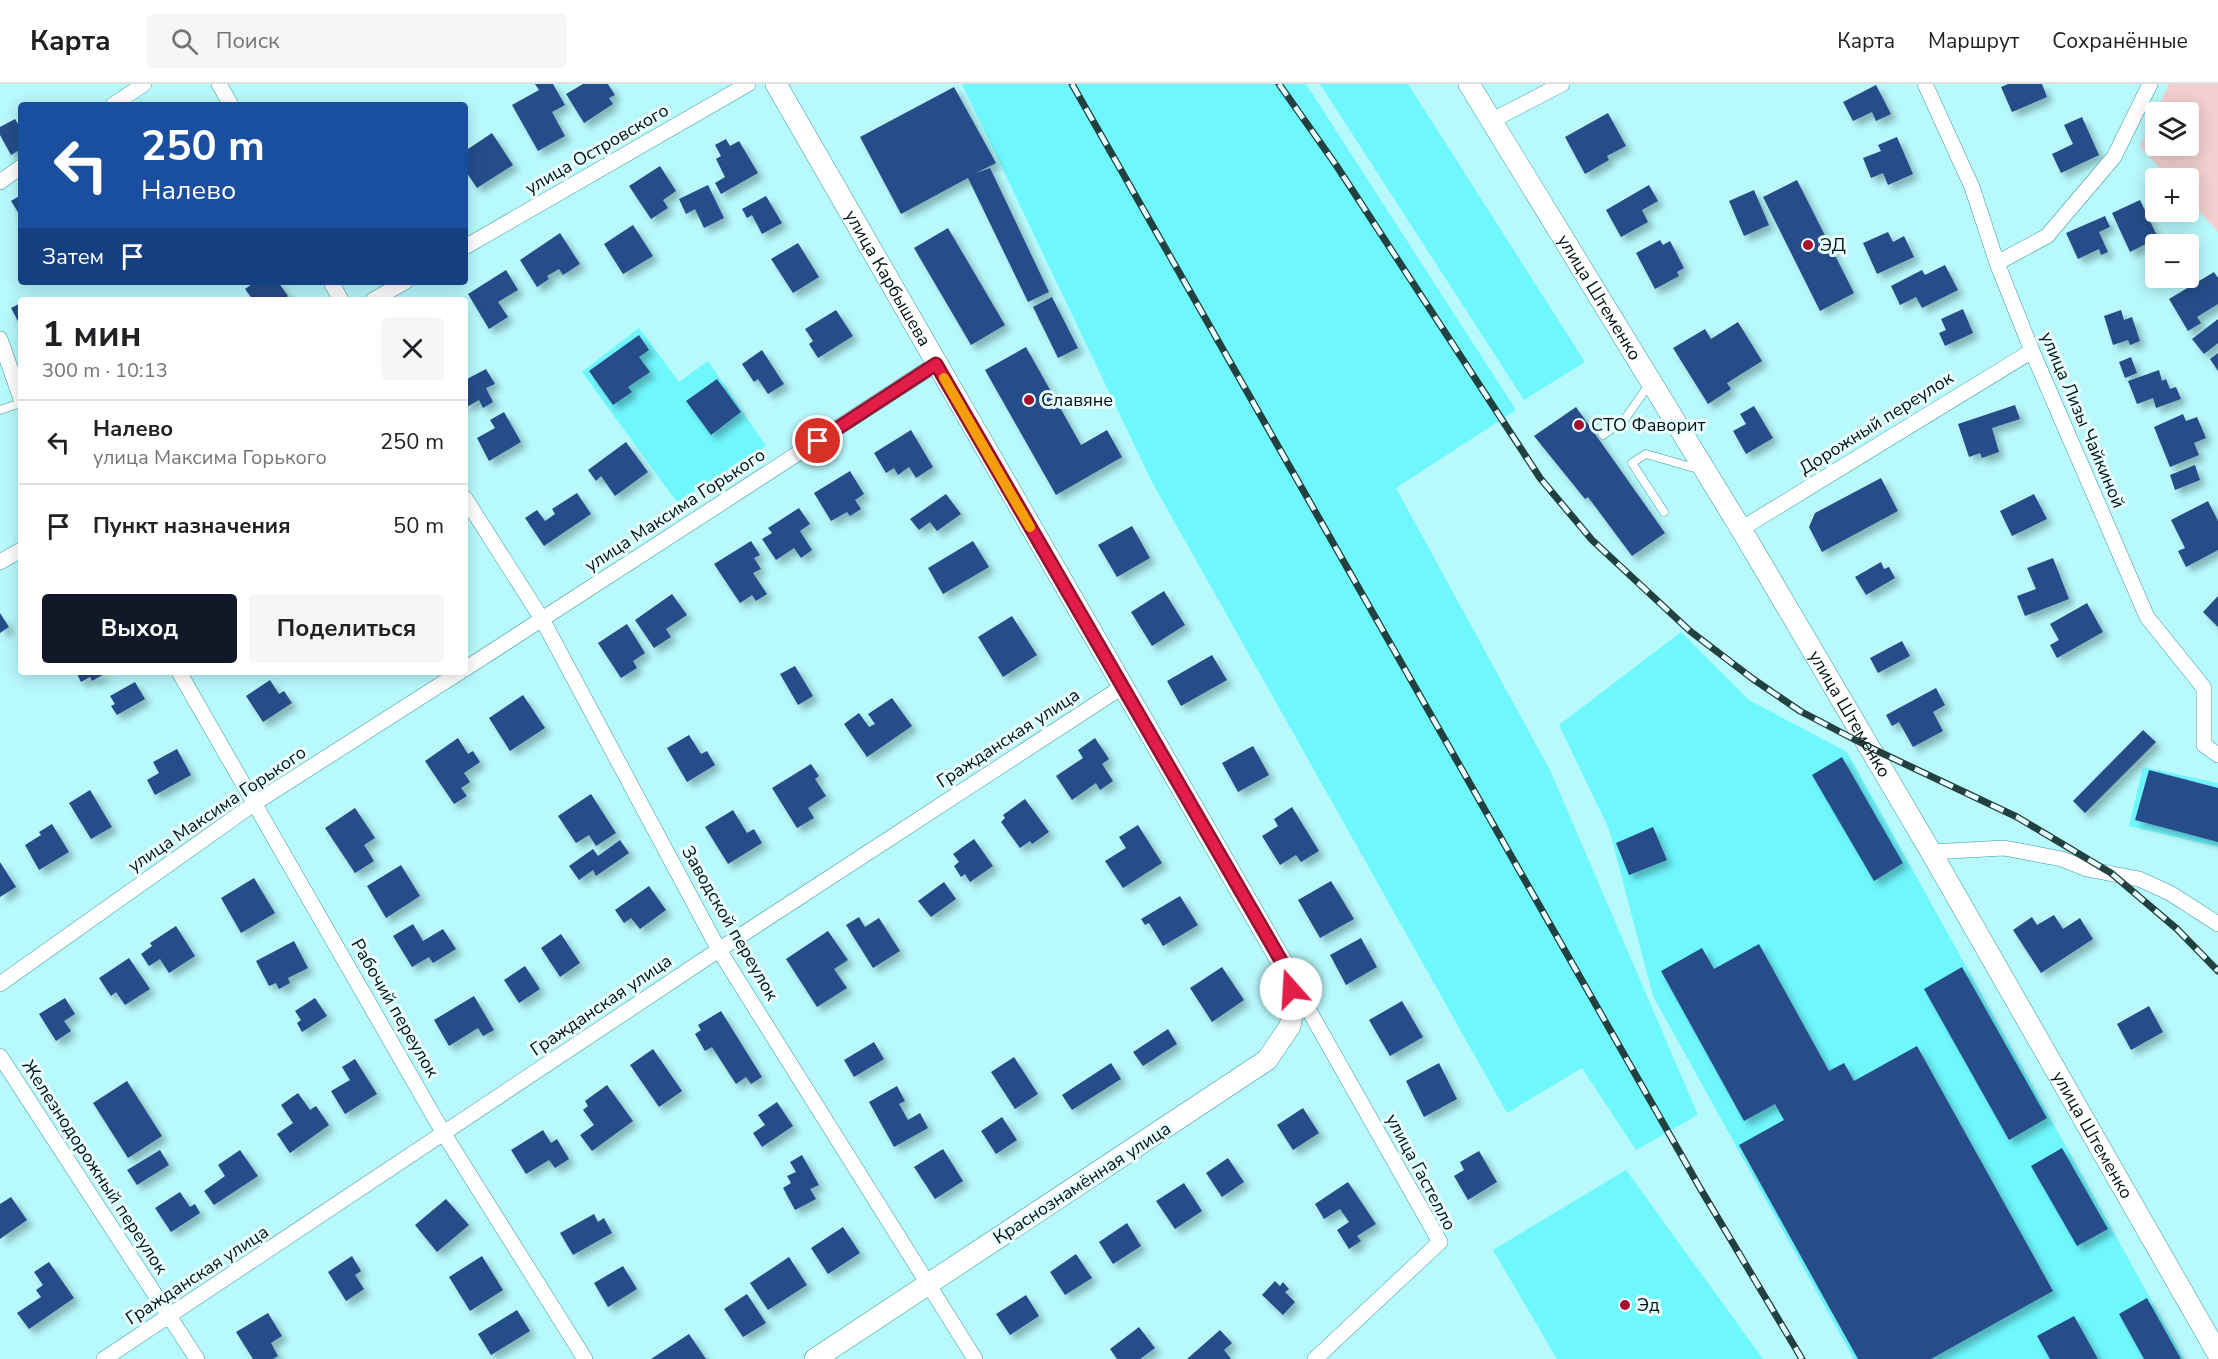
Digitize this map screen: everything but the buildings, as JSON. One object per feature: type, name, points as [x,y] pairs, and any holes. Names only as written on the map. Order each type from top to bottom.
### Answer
[{"type":"main road","name":"улица Карбышева","points":[[776,84],[1287,971]]},
{"type":"main road","name":"улица Штеменко","points":[[1469,84],[1741,529],[1931,852],[2218,1354]]},
{"type":"main road","name":"Краснознамённая улица","points":[[815,1359],[1268,1060],[1290,1026],[1294,1007],[1287,971]]},
{"type":"street","points":[[117,102],[144,84]]},
{"type":"street","points":[[219,84],[229,102]]},
{"type":"street","name":"улица Островского","points":[[468,245],[748,84]]},
{"type":"street","points":[[1491,121],[1562,84]]},
{"type":"street","name":"улица Лизы Чайкиной","points":[[1925,84],[1972,187],[1997,263],[2032,351],[2147,617],[2211,690],[2204,745],[2218,756]]},
{"type":"street","points":[[1997,263],[2048,236],[2114,157],[2150,84]]},
{"type":"street","points":[[0,182],[18,169]]},
{"type":"street","points":[[378,297],[400,285]]},
{"type":"street","points":[[0,339],[18,392]]},
{"type":"street","name":"Дорожный переулок","points":[[1741,529],[2032,351]]},
{"type":"street","name":"улица Максима Горького","points":[[468,667],[936,364]]},
{"type":"street","name":"Заводской переулок","points":[[468,503],[542,620],[719,950],[975,1359]]},
{"type":"street","points":[[0,562],[18,551]]},
{"type":"street","name":"Рабочий переулок","points":[[181,675],[444,1134],[585,1359]]},
{"type":"street","name":"улица Максима Горького","points":[[0,984],[255,803],[455,675]]},
{"type":"street","name":"Гражданская улица","points":[[104,1359],[719,950],[1122,687]]},
{"type":"street","points":[[1931,852],[2004,848],[2062,859],[2087,869],[2139,879],[2170,893],[2218,924]]},
{"type":"street","name":"улица Гастелло","points":[[1287,971],[1440,1242],[1315,1359]]},
{"type":"street","name":"Железнодорожный переулок","points":[[0,1056],[197,1359]]},
{"type":"lane","points":[[1603,435],[1625,419],[1650,381]]},
{"type":"lane","points":[[0,410],[18,402]]},
{"type":"lane","points":[[1664,512],[1632,463],[1646,454],[1705,472]]},
{"type":"shaded area","points":[[962,84],[1306,84],[1516,410],[1396,488],[1550,770],[1698,1115],[1636,1150],[1582,1068],[1507,1113],[1152,482]]},
{"type":"shaded area","points":[[1320,84],[1408,84],[1585,362],[1524,400]]},
{"type":"shaded area","points":[[2169,84],[2218,84],[2218,232],[2199,211],[2199,168],[2160,168],[2148,156],[2199,156],[2199,102],[2161,102]]},
{"type":"shaded area","points":[[2145,136],[2145,152],[2140,147]]},
{"type":"shaded area","points":[[639,328],[679,382],[708,361],[766,446],[677,502],[582,372]]},
{"type":"shaded area","points":[[1681,632],[1749,700],[1847,752],[2184,1359],[1854,1359],[1653,996],[1609,829],[1559,725]]},
{"type":"shaded area","points":[[2143,767],[2218,783],[2218,847],[2129,826]]},
{"type":"shaded area","name":"Эд","points":[[1626,1170],[1763,1359],[1557,1359],[1493,1250]]},
{"type":"railway","points":[[1072,84],[1700,1188],[1802,1359]]},
{"type":"railway","points":[[1279,84],[1336,165],[1540,478],[1592,540],[1690,631],[1753,679],[1800,711],[1869,747],[2017,817],[2111,873],[2177,929],[2218,971]]},
{"type":"slow traffic","points":[[944,378],[1030,527]]},
{"type":"place","name":"ЭД","points":[[1808,245]]},
{"type":"place","name":"Славяне","points":[[1029,400]]},
{"type":"place","name":"СТО Фаворит","points":[[1579,425]]},
{"type":"place","name":"Эд","points":[[1625,1305]]},
{"type":"route","points":[[818,441],[936,364],[1287,971],[1291,989]]}]
